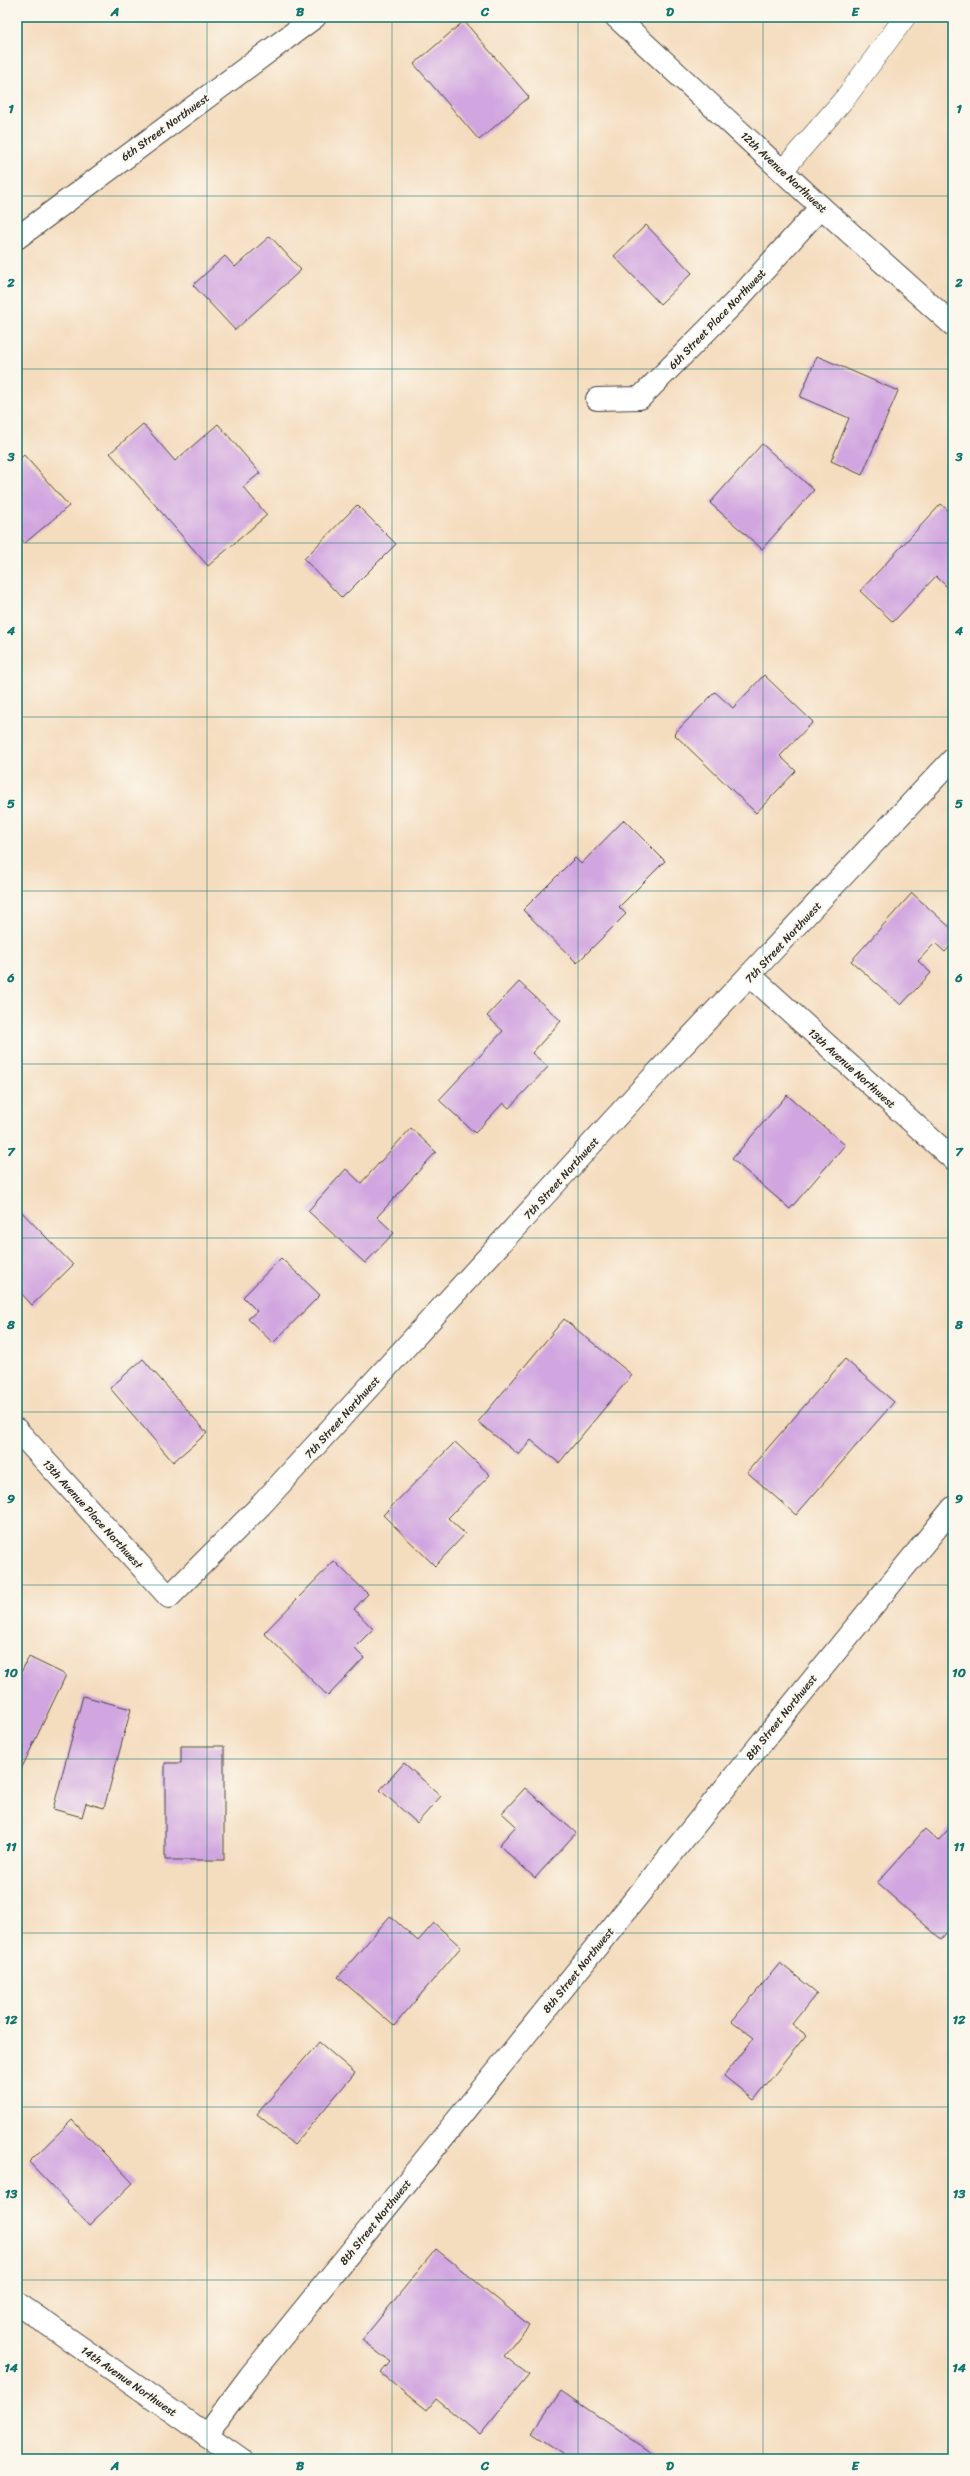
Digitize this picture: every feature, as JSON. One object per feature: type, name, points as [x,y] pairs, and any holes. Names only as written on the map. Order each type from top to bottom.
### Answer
[{"type":"street","name":"6th Street Northwest","points":[[17,238],[315,17]]},
{"type":"street","name":"12th Avenue Northwest","points":[[616,17],[821,207],[953,325]]},
{"type":"street","name":"6th Street Place Northwest","points":[[598,399],[640,398],[739,298],[821,207]]},
{"type":"street","name":"7th Street Northwest","points":[[170,1598],[261,1505],[639,1092],[751,976],[953,759]]},
{"type":"street","name":"13th Avenue Northwest","points":[[751,976],[953,1160]]},
{"type":"street","name":"13th Avenue Place Northwest","points":[[17,1430],[170,1598]]},
{"type":"street","name":"8th Street Northwest","points":[[206,2435],[250,2376],[567,1985],[743,1763],[953,1508]]},
{"type":"street","name":"14th Avenue Northwest","points":[[17,2303],[241,2459]]},
{"type":"lane","points":[[782,171],[846,97],[905,17]]},
{"type":"building","points":[[464,21],[529,97],[479,140],[414,64]]},
{"type":"building","points":[[646,225],[692,273],[660,304],[614,256]]},
{"type":"building","points":[[270,236],[301,270],[235,330],[193,285],[225,256],[235,267]]},
{"type":"building","points":[[817,356],[898,391],[862,475],[831,461],[849,418],[800,397]]},
{"type":"building","points":[[143,424],[175,461],[218,424],[260,473],[243,487],[267,515],[208,566],[110,453]]},
{"type":"building","points":[[762,444],[814,490],[762,549],[710,503]]},
{"type":"building","points":[[24,455],[69,506],[25,543],[17,534],[17,461]]},
{"type":"building","points":[[941,504],[953,515],[953,593],[936,576],[893,622],[860,591]]},
{"type":"building","points":[[357,505],[396,544],[342,598],[304,559]]},
{"type":"building","points":[[764,675],[813,722],[780,756],[796,771],[756,813],[674,734],[715,692],[733,708]]},
{"type":"building","points":[[624,820],[665,861],[619,907],[626,914],[577,963],[523,910],[575,858],[581,864]]},
{"type":"building","points":[[912,893],[953,930],[953,943],[945,952],[935,943],[918,961],[931,973],[901,1005],[851,961]]},
{"type":"building","points":[[519,982],[561,1021],[532,1053],[548,1067],[509,1108],[503,1103],[475,1133],[439,1100],[503,1031],[487,1016]]},
{"type":"building","points":[[787,1095],[845,1145],[790,1209],[732,1159]]},
{"type":"building","points":[[411,1128],[436,1152],[377,1217],[394,1233],[365,1263],[308,1211],[346,1169],[361,1183]]},
{"type":"building","points":[[17,1207],[73,1265],[32,1305],[17,1289]]},
{"type":"building","points":[[281,1258],[320,1295],[273,1343],[248,1319],[257,1311],[243,1297]]},
{"type":"building","points":[[564,1319],[632,1375],[559,1463],[531,1440],[519,1455],[478,1422]]},
{"type":"building","points":[[143,1359],[207,1433],[173,1462],[110,1388]]},
{"type":"building","points":[[845,1359],[894,1402],[796,1515],[747,1472]]},
{"type":"building","points":[[455,1442],[490,1475],[448,1518],[465,1534],[435,1566],[383,1515]]},
{"type":"building","points":[[334,1561],[368,1594],[354,1609],[373,1629],[354,1648],[364,1658],[328,1696],[264,1633]]},
{"type":"building","points":[[29,1657],[66,1675],[17,1778],[17,1675],[19,1676]]},
{"type":"building","points":[[83,1696],[131,1709],[104,1808],[86,1803],[82,1817],[53,1809]]},
{"type":"building","points":[[181,1746],[224,1746],[224,1860],[165,1860],[165,1763],[181,1763]]},
{"type":"building","points":[[404,1763],[441,1796],[417,1823],[380,1790]]},
{"type":"building","points":[[525,1788],[576,1833],[535,1878],[499,1845],[516,1826],[502,1813]]},
{"type":"building","points":[[953,1824],[953,1925],[941,1939],[877,1883],[925,1829],[938,1841]]},
{"type":"building","points":[[390,1916],[418,1941],[434,1923],[461,1947],[394,2026],[338,1977]]},
{"type":"building","points":[[780,1963],[817,1993],[792,2024],[806,2035],[754,2100],[724,2076],[754,2038],[732,2021]]},
{"type":"building","points":[[319,2042],[355,2073],[294,2145],[257,2114]]},
{"type":"building","points":[[72,2120],[133,2183],[89,2225],[29,2162]]},
{"type":"building","points":[[436,2249],[529,2325],[504,2356],[529,2375],[480,2435],[436,2399],[427,2410],[381,2373],[390,2362],[362,2340]]},
{"type":"building","points":[[561,2391],[661,2459],[571,2459],[532,2433]]}]
